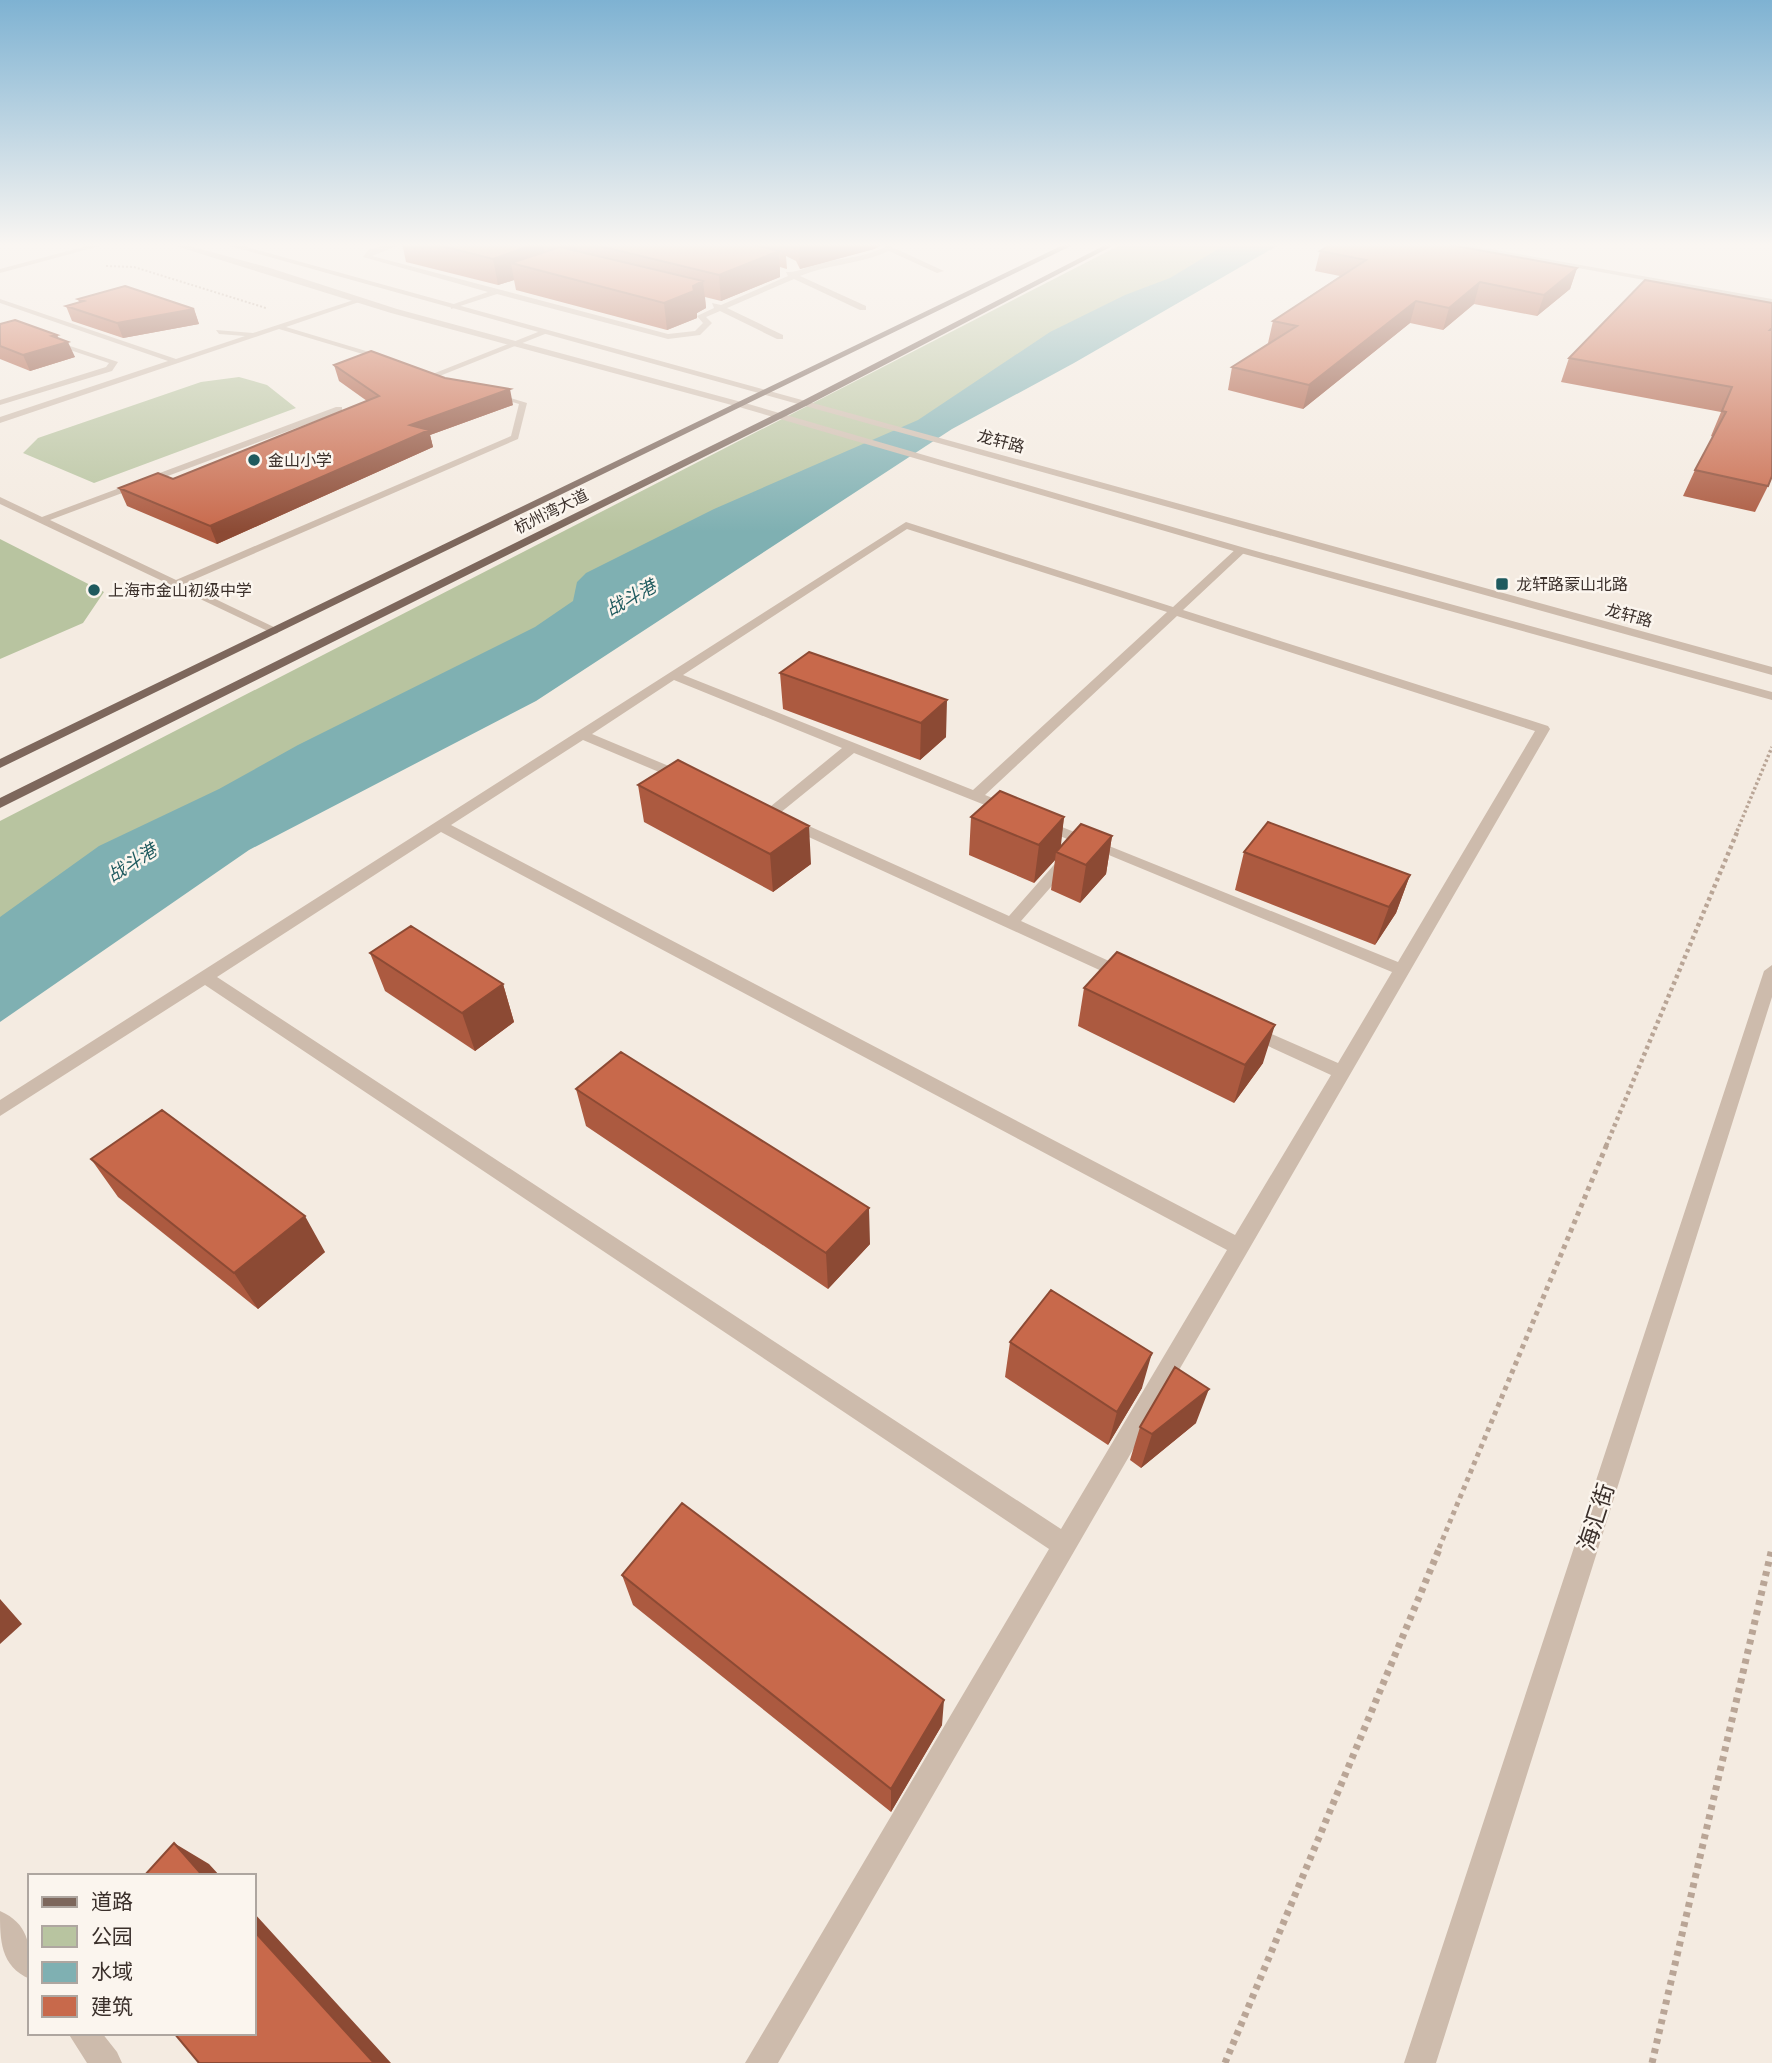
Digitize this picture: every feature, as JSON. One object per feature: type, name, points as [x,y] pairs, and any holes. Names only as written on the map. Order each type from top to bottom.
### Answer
[{"type":"main road","name":"杭州湾大道","points":[[0,764],[878,339]]},
{"type":"main road","name":"杭州湾大道","points":[[0,804],[928,339]]},
{"type":"street","points":[[503,339],[742,405],[1241,550],[1772,696]]},
{"type":"street","name":"龙轩路","points":[[572,339],[1772,671]]},
{"type":"street","points":[[0,1109],[906,525],[1543,729],[761,2063]]},
{"type":"street","points":[[975,796],[1176,613],[1241,550]]},
{"type":"street","points":[[673,675],[1402,970]]},
{"type":"street","points":[[581,734],[694,782]]},
{"type":"street","points":[[852,747],[764,811],[1138,981]]},
{"type":"street","points":[[440,825],[1239,1247]]},
{"type":"street","points":[[1011,923],[1084,840]]},
{"type":"street","name":"海汇街","points":[[1420,2063],[1772,971]]},
{"type":"street","points":[[205,977],[1064,1545]]},
{"type":"street","points":[[1240,1027],[1341,1072]]},
{"type":"street","points":[[0,1926],[28,1962]]},
{"type":"street","points":[[85,2035],[106,2063]]},
{"type":"lane","points":[[0,404],[109,369],[114,362],[48,339]]},
{"type":"lane","points":[[112,339],[178,362]]},
{"type":"lane","points":[[0,420],[247,339]]},
{"type":"lane","points":[[319,339],[396,363]]},
{"type":"lane","points":[[434,375],[527,339]]},
{"type":"lane","points":[[421,371],[446,379]]},
{"type":"lane","points":[[176,584],[515,437],[523,403],[485,391]]},
{"type":"lane","points":[[42,520],[339,409]]},
{"type":"lane","points":[[0,500],[274,631]]},
{"type":"path","points":[[1225,2063],[1772,747]]},
{"type":"path","points":[[1652,2063],[1772,1548]]},
{"type":"green space","points":[[937,339],[1067,339],[924,423],[578,605],[0,925],[0,821]]},
{"type":"green space","points":[[239,377],[267,385],[296,408],[94,483],[23,453],[38,438],[201,382]]},
{"type":"green space","points":[[0,539],[104,592],[83,623],[0,659]]},
{"type":"water","name":"战斗港","points":[[1039,339],[1115,339],[952,429],[536,701],[249,850],[0,1022],[0,917],[99,846],[219,789],[298,745],[535,627],[573,601],[577,582],[586,573],[714,509],[918,420]]},
{"type":"building","points":[[0,339],[61,339],[68,342],[23,355],[0,346]]},
{"type":"building","points":[[1276,339],[1367,339],[1309,385],[1232,367]]},
{"type":"building","points":[[1587,339],[1772,339],[1772,476],[1768,486],[1695,470],[1726,412],[1722,411],[1732,387],[1569,358]]},
{"type":"building","points":[[371,351],[445,378],[510,389],[410,425],[429,430],[210,526],[119,488],[158,473],[173,479],[379,396],[334,365]]},
{"type":"building","points":[[809,652],[947,700],[921,723],[780,673]]},
{"type":"building","points":[[678,760],[809,826],[770,854],[638,785]]},
{"type":"building","points":[[1000,791],[1064,817],[1039,845],[971,817]]},
{"type":"building","points":[[1268,822],[1410,875],[1389,907],[1244,852]]},
{"type":"building","points":[[1081,824],[1112,836],[1086,865],[1056,852]]},
{"type":"building","points":[[411,926],[503,984],[462,1013],[370,953]]},
{"type":"building","points":[[1117,952],[1275,1025],[1245,1065],[1084,988]]},
{"type":"building","points":[[621,1052],[869,1208],[826,1253],[576,1089]]},
{"type":"building","points":[[162,1110],[305,1216],[234,1273],[91,1159]]},
{"type":"building","points":[[1051,1290],[1152,1353],[1117,1412],[1010,1342]]},
{"type":"building","points":[[1175,1367],[1209,1389],[1152,1434],[1140,1427]]},
{"type":"building","points":[[682,1503],[944,1700],[891,1789],[622,1575]]},
{"type":"building","points":[[174,1843],[201,1874],[146,1874]]},
{"type":"building","points":[[256,1933],[374,2063],[199,2063],[176,2035],[256,2035]]},
{"type":"place","name":"金山小学","points":[[254,460]]},
{"type":"place","name":"龙轩路蒙山北路","points":[[1502,584]]},
{"type":"place","name":"上海市金山初级中学","points":[[94,590]]}]
